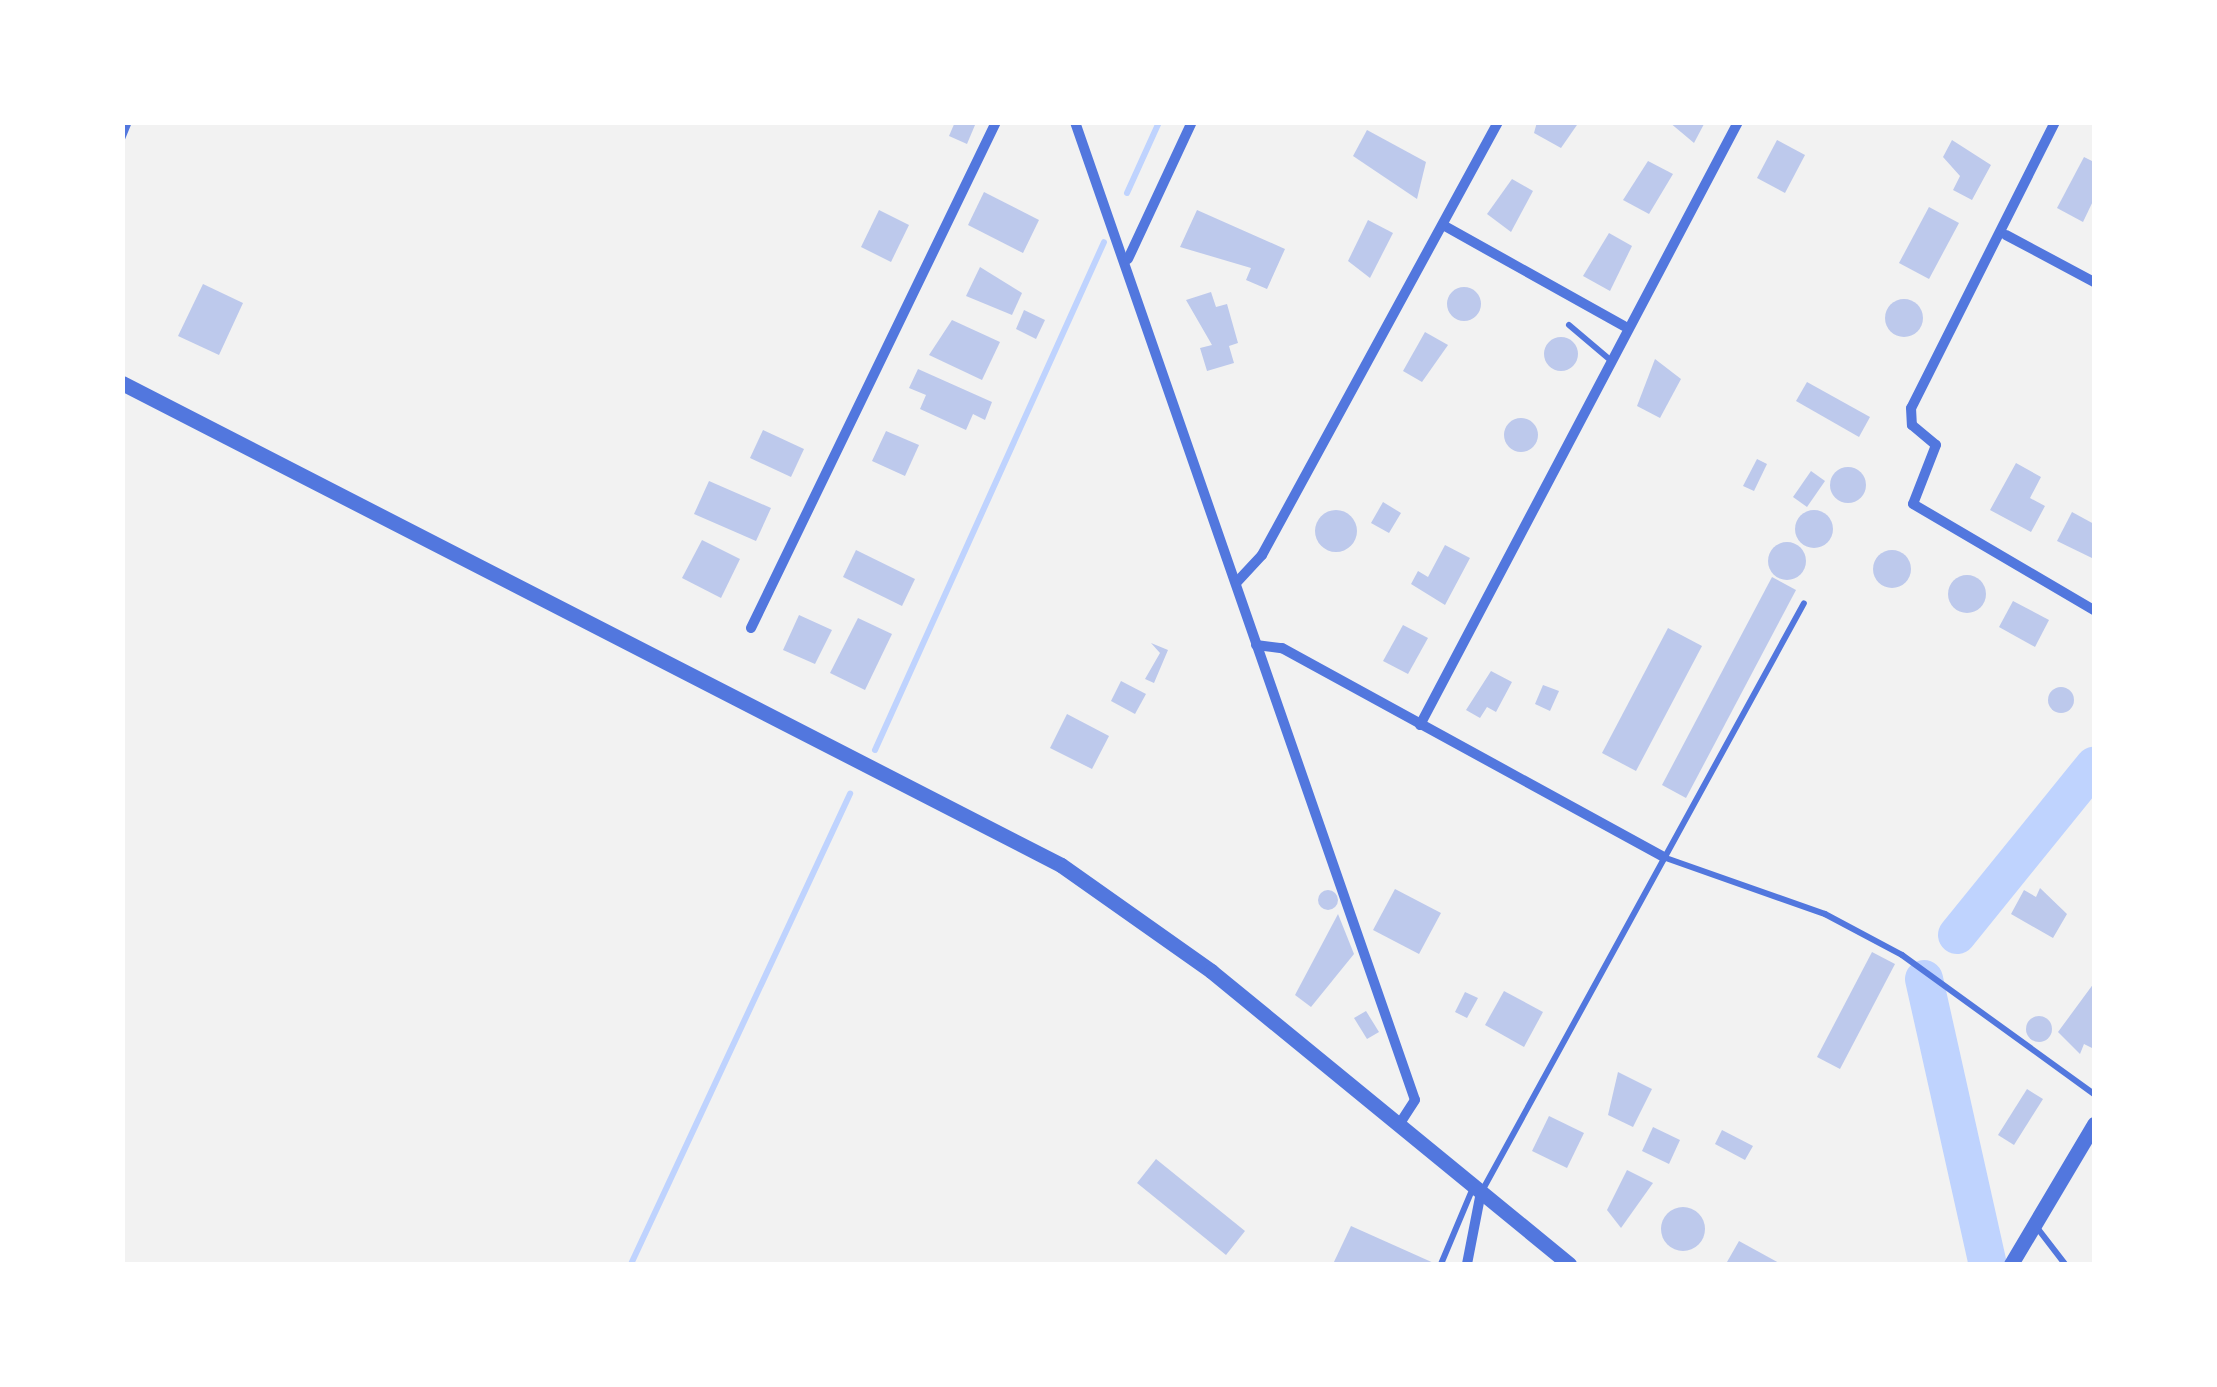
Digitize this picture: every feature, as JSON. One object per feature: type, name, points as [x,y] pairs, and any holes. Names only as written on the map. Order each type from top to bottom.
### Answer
[{"type":"street","points":[[751,628],[996,122]]},
{"type":"street","points":[[1075,122],[1128,259],[1256,646],[1415,1100],[1398,1125]]},
{"type":"street","points":[[1128,259],[1192,122]]},
{"type":"street","points":[[1236,583],[1262,555],[1498,122]]},
{"type":"street","points":[[1420,726],[1624,326],[1738,122]]},
{"type":"street","points":[[2055,122],[2006,235],[1911,408],[1912,424],[1936,445],[1912,504],[2094,610]]},
{"type":"street","points":[[1443,226],[1624,326]]},
{"type":"street","points":[[2006,235],[2094,282]]},
{"type":"street","points":[[122,383],[1061,865],[1198,960],[1568,1264]]},
{"type":"street","points":[[1256,646],[1282,648],[1664,858]]},
{"type":"street","points":[[2010,1264],[2094,1124]]},
{"type":"street","points":[[1467,1264],[1478,1189]]},
{"type":"lane","points":[[122,138],[129,122]]},
{"type":"lane","points":[[1570,325],[1608,358]]},
{"type":"lane","points":[[1441,1264],[1478,1189],[1804,603]]},
{"type":"lane","points":[[1664,858],[1826,914],[1902,955],[2094,1094]]},
{"type":"lane","points":[[2034,1224],[2065,1264]]},
{"type":"building","points":[[955,122],[975,125],[967,144],[949,136]]},
{"type":"building","points":[[1537,122],[1579,122],[1561,148],[1534,133]]},
{"type":"building","points":[[1669,122],[1700,122],[1704,124],[1694,143]]},
{"type":"building","points":[[1367,130],[1426,162],[1417,199],[1353,156]]},
{"type":"building","points":[[1777,140],[1805,155],[1785,193],[1757,178]]},
{"type":"building","points":[[1952,140],[1991,165],[1972,200],[1953,190],[1960,176],[1943,157]]},
{"type":"building","points":[[2084,157],[2094,162],[2094,199],[2083,222],[2057,208]]},
{"type":"building","points":[[1648,161],[1673,174],[1649,214],[1623,200]]},
{"type":"building","points":[[1512,179],[1533,191],[1511,232],[1487,214]]},
{"type":"building","points":[[984,192],[1039,220],[1023,253],[968,225]]},
{"type":"building","points":[[1929,207],[1959,223],[1929,279],[1899,263]]},
{"type":"building","points":[[879,210],[909,225],[891,262],[861,247]]},
{"type":"building","points":[[1197,210],[1285,249],[1267,289],[1246,280],[1251,268],[1180,247]]},
{"type":"building","points":[[1368,220],[1393,233],[1370,278],[1348,261]]},
{"type":"building","points":[[1609,233],[1632,246],[1610,291],[1583,276]]},
{"type":"building","points":[[980,267],[1022,293],[1012,315],[966,296]]},
{"type":"building","points":[[203,284],[243,303],[219,355],[178,336]]},
{"type":"building","points":[[1464,287],[1476,292],[1481,304],[1476,316],[1464,321],[1452,316],[1447,304],[1452,292]]},
{"type":"building","points":[[1211,292],[1216,307],[1227,304],[1238,343],[1229,346],[1234,363],[1207,371],[1200,348],[1212,345],[1186,300]]},
{"type":"building","points":[[1904,299],[1917,305],[1923,318],[1917,331],[1904,337],[1891,331],[1885,318],[1891,305]]},
{"type":"building","points":[[1024,310],[1045,320],[1036,339],[1016,329]]},
{"type":"building","points":[[952,320],[1000,342],[982,380],[929,355]]},
{"type":"building","points":[[1425,332],[1448,345],[1422,382],[1403,371]]},
{"type":"building","points":[[1561,337],[1573,342],[1578,354],[1573,366],[1561,371],[1549,366],[1544,354],[1549,342]]},
{"type":"building","points":[[1655,359],[1681,379],[1660,418],[1637,406]]},
{"type":"building","points":[[918,369],[992,402],[985,420],[973,414],[966,430],[920,409],[926,395],[909,388]]},
{"type":"building","points":[[1807,382],[1870,417],[1859,437],[1796,401]]},
{"type":"building","points":[[1521,418],[1533,423],[1538,435],[1533,447],[1521,452],[1509,447],[1504,435],[1509,423]]},
{"type":"building","points":[[763,430],[804,449],[791,477],[750,458]]},
{"type":"building","points":[[886,431],[919,445],[905,476],[872,461]]},
{"type":"building","points":[[1757,459],[1767,464],[1754,491],[1743,486]]},
{"type":"building","points":[[2016,463],[2041,477],[2030,498],[2045,506],[2031,532],[1990,510]]},
{"type":"building","points":[[1848,467],[1861,472],[1866,485],[1861,498],[1848,503],[1835,498],[1830,485],[1835,472]]},
{"type":"building","points":[[1811,471],[1825,481],[1807,507],[1793,497]]},
{"type":"building","points":[[709,481],[771,508],[756,541],[694,514]]},
{"type":"building","points":[[1383,502],[1401,513],[1389,533],[1371,523]]},
{"type":"building","points":[[1336,510],[1351,516],[1357,531],[1351,546],[1336,552],[1321,546],[1315,531],[1321,516]]},
{"type":"building","points":[[1814,510],[1827,516],[1833,529],[1827,542],[1814,548],[1801,542],[1795,529],[1801,516]]},
{"type":"building","points":[[2072,512],[2094,524],[2094,559],[2057,541]]},
{"type":"building","points":[[702,540],[740,559],[721,598],[682,578]]},
{"type":"building","points":[[1787,542],[1801,547],[1806,561],[1801,575],[1787,580],[1773,575],[1768,561],[1773,547]]},
{"type":"building","points":[[1445,545],[1470,558],[1445,605],[1411,584],[1418,571],[1428,577]]},
{"type":"building","points":[[856,550],[915,579],[902,606],[843,577]]},
{"type":"building","points":[[1892,550],[1905,556],[1911,569],[1905,582],[1892,588],[1879,582],[1873,569],[1879,556]]},
{"type":"building","points":[[1967,575],[1980,581],[1986,594],[1980,607],[1967,613],[1954,607],[1948,594],[1954,581]]},
{"type":"building","points":[[1772,577],[1796,590],[1686,798],[1662,785]]},
{"type":"building","points":[[2013,601],[2049,620],[2035,647],[1999,627]]},
{"type":"building","points":[[799,615],[832,630],[815,664],[783,650]]},
{"type":"building","points":[[858,618],[892,634],[865,690],[830,673]]},
{"type":"building","points":[[1403,625],[1428,638],[1408,674],[1383,661]]},
{"type":"building","points":[[1668,628],[1702,646],[1636,771],[1602,753]]},
{"type":"building","points":[[1151,643],[1168,650],[1154,683],[1145,679],[1160,653]]},
{"type":"building","points":[[1491,671],[1512,682],[1496,712],[1487,707],[1480,718],[1466,710]]},
{"type":"building","points":[[1121,681],[1146,694],[1135,714],[1111,701]]},
{"type":"building","points":[[1543,685],[1559,691],[1550,711],[1535,704]]},
{"type":"building","points":[[2061,687],[2070,691],[2074,700],[2070,709],[2061,713],[2052,709],[2048,700],[2052,691]]},
{"type":"building","points":[[1067,714],[1109,736],[1092,769],[1050,748]]},
{"type":"building","points":[[2040,888],[2067,914],[2053,938],[2011,914],[2024,890],[2036,897]]},
{"type":"building","points":[[1395,889],[1441,913],[1419,954],[1373,930]]},
{"type":"building","points":[[1328,890],[1338,900],[1328,910],[1318,900]]},
{"type":"building","points":[[1338,914],[1354,954],[1311,1007],[1295,995]]},
{"type":"building","points":[[1872,952],[1895,964],[1840,1069],[1817,1057]]},
{"type":"building","points":[[2094,983],[2094,1049],[2084,1044],[2080,1054],[2058,1032]]},
{"type":"building","points":[[1504,991],[1543,1012],[1524,1047],[1485,1025]]},
{"type":"building","points":[[1465,992],[1478,998],[1467,1018],[1455,1012]]},
{"type":"building","points":[[1366,1011],[1379,1032],[1367,1039],[1354,1018]]},
{"type":"building","points":[[2039,1016],[2048,1020],[2052,1029],[2048,1038],[2039,1042],[2030,1038],[2026,1029],[2030,1020]]},
{"type":"building","points":[[1618,1072],[1652,1089],[1633,1127],[1608,1115]]},
{"type":"building","points":[[2027,1089],[2043,1099],[2014,1145],[1998,1135]]},
{"type":"building","points":[[1549,1116],[1584,1133],[1567,1168],[1532,1151]]},
{"type":"building","points":[[1653,1127],[1680,1140],[1669,1164],[1642,1151]]},
{"type":"building","points":[[1722,1130],[1753,1146],[1745,1160],[1715,1144]]},
{"type":"building","points":[[1156,1159],[1245,1231],[1226,1255],[1137,1183]]},
{"type":"building","points":[[1627,1170],[1653,1183],[1621,1228],[1607,1210]]},
{"type":"building","points":[[1683,1207],[1698,1214],[1705,1229],[1698,1244],[1683,1251],[1668,1244],[1661,1229],[1668,1214]]},
{"type":"building","points":[[1351,1226],[1436,1264],[1333,1264]]},
{"type":"building","points":[[1739,1241],[1781,1264],[1727,1262]]},
{"type":"waterway","points":[[1127,193],[1159,122]]},
{"type":"waterway","points":[[875,750],[1104,242]]},
{"type":"waterway","points":[[1957,935],[2094,766]]},
{"type":"waterway","points":[[631,1264],[850,794]]},
{"type":"waterway","points":[[1924,979],[1987,1262]]}]
